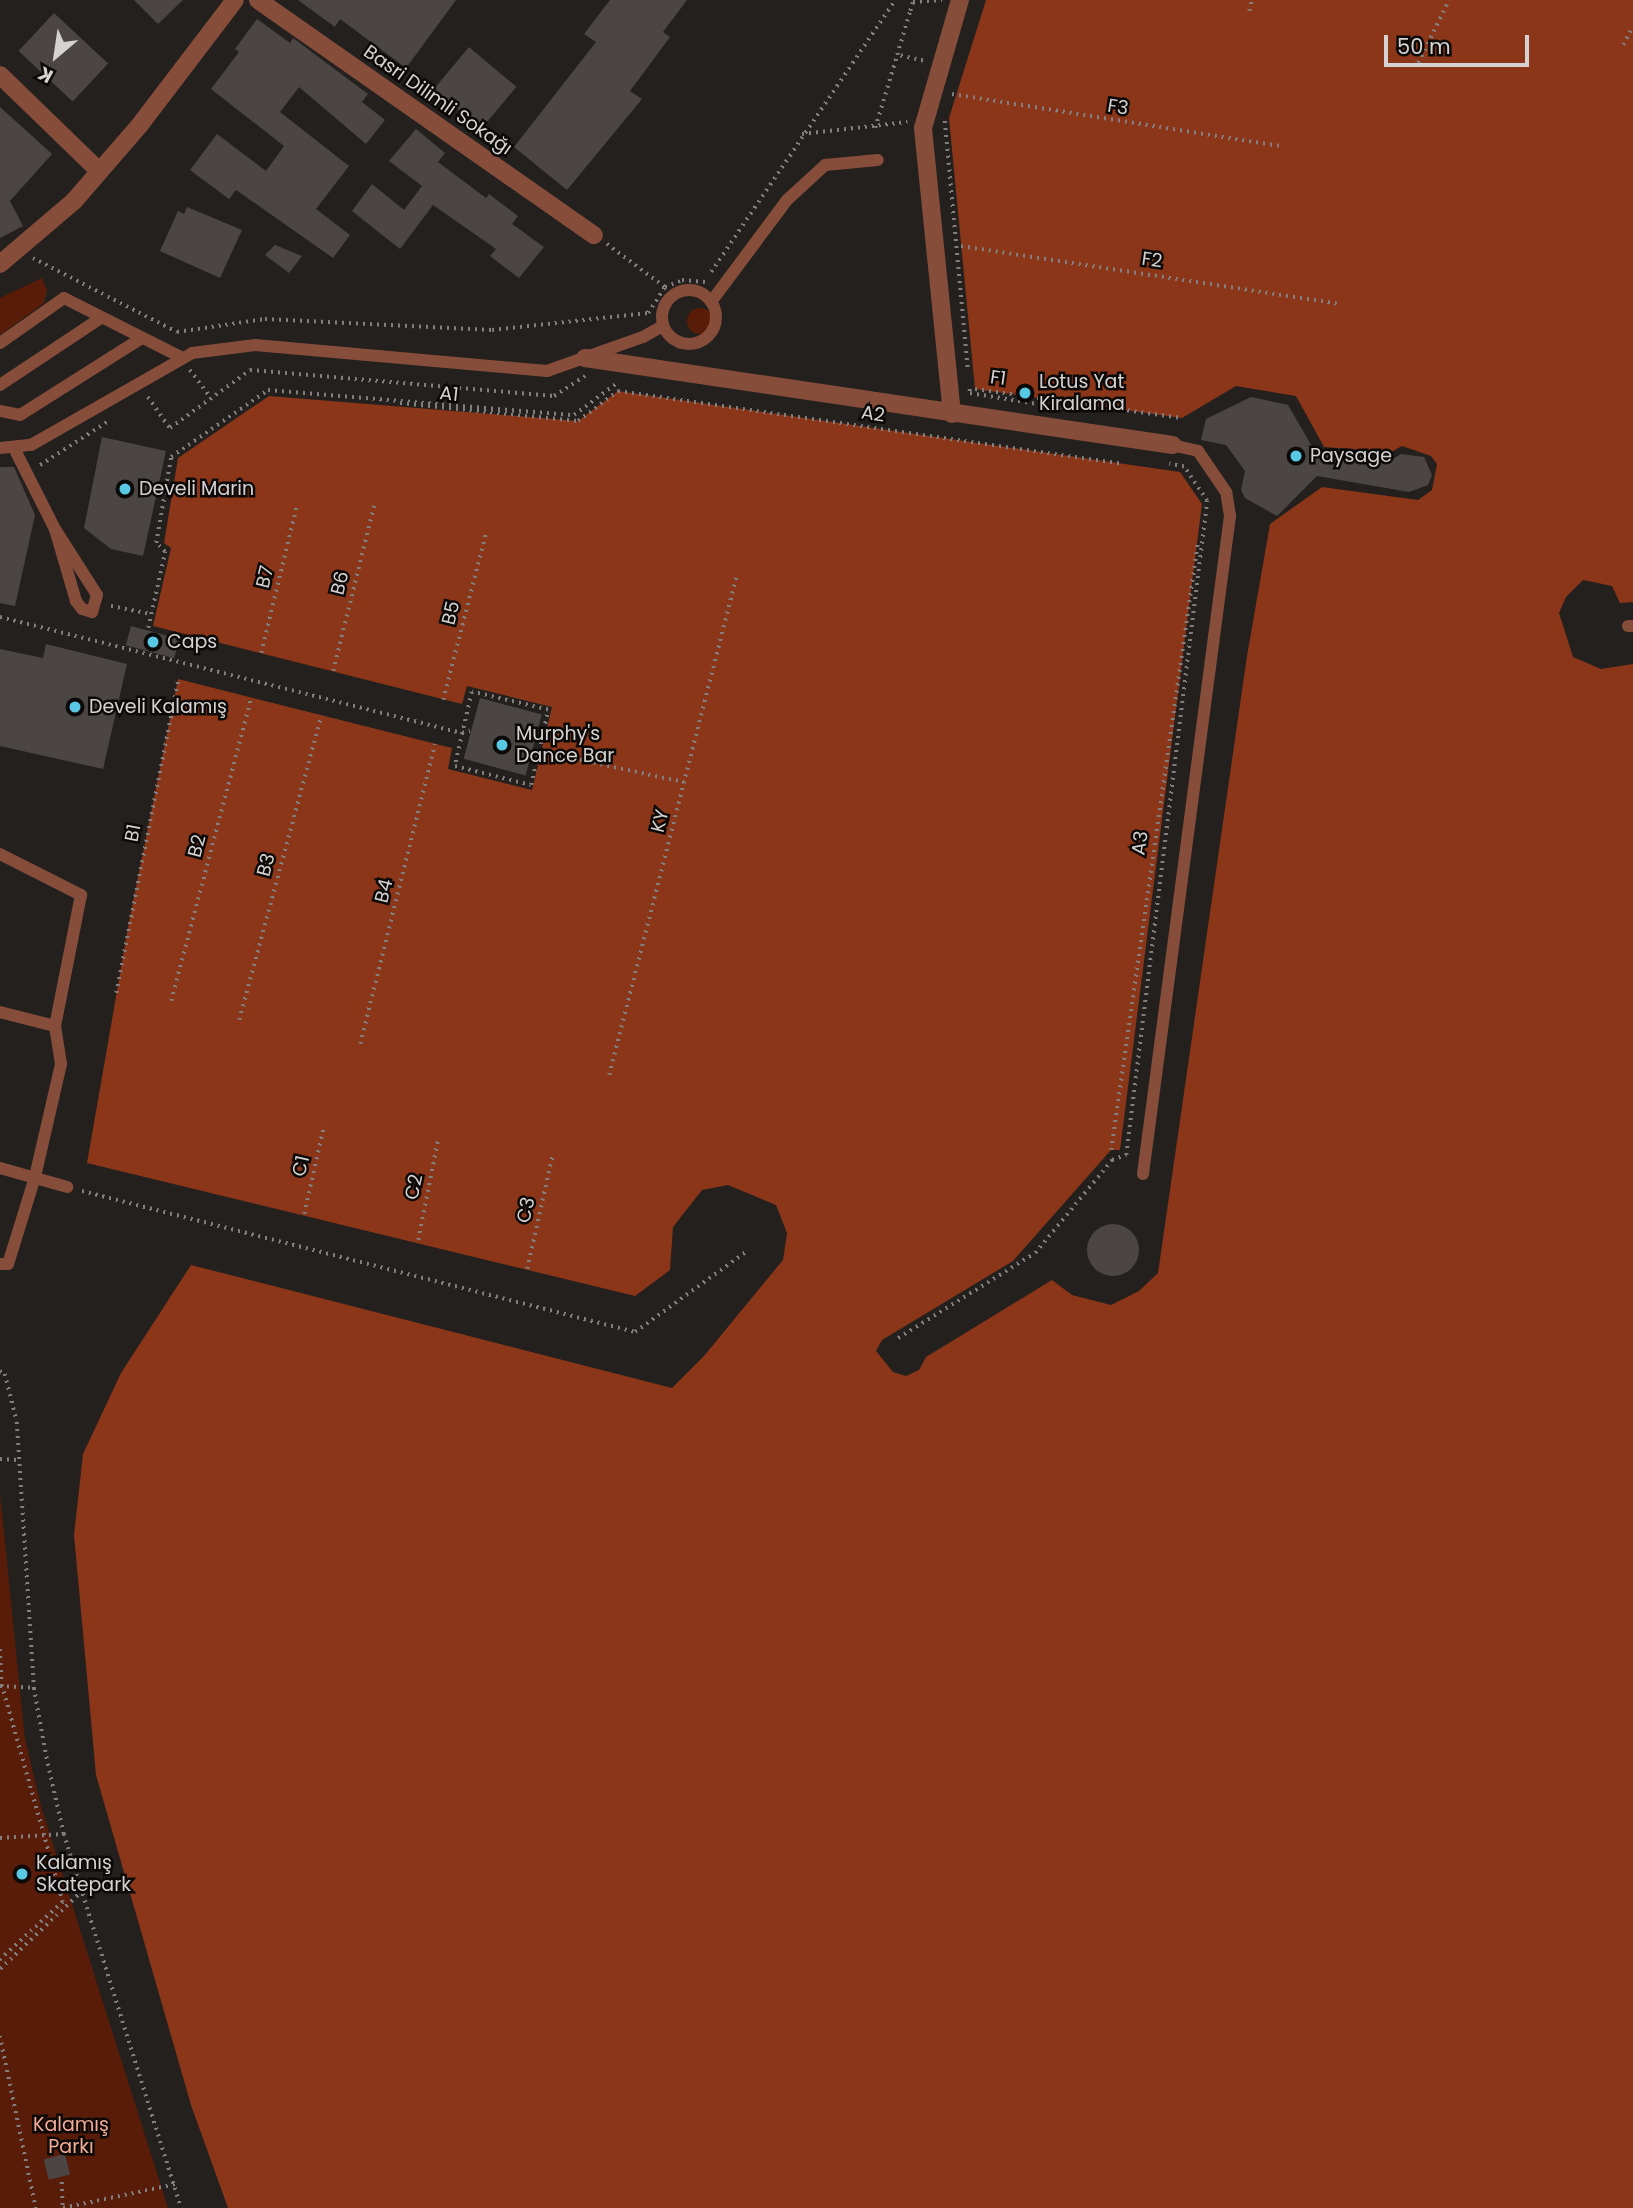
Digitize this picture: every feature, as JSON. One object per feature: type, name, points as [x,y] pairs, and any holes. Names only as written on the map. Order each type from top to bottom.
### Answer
[{"type":"street","points":[[0,264],[74,201],[139,126],[235,0]]},
{"type":"street","name":"Basri Dilimli Sokağı","points":[[258,0],[594,235]]},
{"type":"street","points":[[952,414],[923,128],[960,0]]},
{"type":"street","points":[[0,75],[99,171]]},
{"type":"street","points":[[585,358],[1173,445]]},
{"type":"lane","points":[[711,302],[697,291],[681,291],[663,309],[663,326],[677,341],[703,340],[714,327],[711,302],[788,200],[825,165],[878,159]]},
{"type":"lane","points":[[0,342],[64,298],[140,339],[181,357]]},
{"type":"lane","points":[[0,385],[101,318]]},
{"type":"lane","points":[[55,529],[79,606],[92,612],[98,603],[90,582],[55,529],[25,475],[5,448],[31,445],[137,380],[181,357],[254,345],[547,371],[663,326]]},
{"type":"lane","points":[[0,411],[20,415],[140,339]]},
{"type":"lane","points":[[1143,1174],[1230,516],[1226,492],[1198,451],[1173,445]]},
{"type":"lane","points":[[0,853],[81,895],[55,1026],[61,1064],[35,1177],[8,1264],[0,1264]]},
{"type":"lane","points":[[0,1012],[55,1026]]},
{"type":"lane","points":[[0,1168],[67,1187]]},
{"type":"path","points":[[18,250],[177,332],[264,320],[492,330],[648,313],[664,287],[682,280],[705,283],[802,134],[895,0]]},
{"type":"path","points":[[875,128],[913,2],[942,0]]},
{"type":"path","points":[[1249,11],[1252,0]]},
{"type":"path","points":[[1418,63],[1449,0]]},
{"type":"path","points":[[1623,46],[1633,26]]},
{"type":"path","points":[[897,55],[932,64]]},
{"type":"path","points":[[948,106],[956,81]]},
{"type":"path","name":"F3","points":[[952,94],[1279,146]]},
{"type":"path","points":[[944,118],[970,393],[1142,421]]},
{"type":"path","points":[[802,134],[875,128],[916,120]]},
{"type":"path","points":[[594,235],[664,287]]},
{"type":"path","name":"F2","points":[[961,246],[1339,304]]},
{"type":"path","points":[[181,357],[210,397]]},
{"type":"path","points":[[137,380],[170,428],[250,370],[554,396],[609,360]]},
{"type":"path","points":[[148,628],[165,552],[156,543],[171,457],[268,390],[574,415],[616,383],[630,384]]},
{"type":"path","name":"F1","points":[[975,389],[1182,418]]},
{"type":"path","name":"A1","points":[[268,390],[578,421],[618,391]]},
{"type":"path","name":"A2","points":[[618,391],[1124,464]]},
{"type":"path","points":[[136,403],[147,396]]},
{"type":"path","points":[[25,475],[114,418]]},
{"type":"path","points":[[1026,442],[1132,458]]},
{"type":"path","points":[[898,1338],[1035,1253],[1112,1160],[1126,1155],[1207,501],[1184,467],[1158,463]]},
{"type":"path","name":"B6","points":[[333,671],[375,501]]},
{"type":"path","name":"B7","points":[[261,653],[296,508]]},
{"type":"path","name":"B5","points":[[443,699],[486,533]]},
{"type":"path","name":"A3","points":[[1111,1150],[1198,540]]},
{"type":"path","name":"KY","points":[[609,1075],[737,574]]},
{"type":"path","points":[[98,603],[151,614]]},
{"type":"path","points":[[0,617],[462,733],[470,730]]},
{"type":"path","name":"B1","points":[[116,993],[178,678]]},
{"type":"path","points":[[472,692],[548,710],[539,751],[531,785],[455,766],[472,692]]},
{"type":"path","name":"B2","points":[[170,1001],[251,698]]},
{"type":"path","name":"B3","points":[[239,1020],[321,716]]},
{"type":"path","name":"B4","points":[[360,1044],[435,744]]},
{"type":"path","points":[[539,751],[684,782]]},
{"type":"path","name":"C1","points":[[304,1214],[324,1125]]},
{"type":"path","name":"C2","points":[[418,1240],[439,1139]]},
{"type":"path","name":"C3","points":[[527,1269],[552,1157]]},
{"type":"path","points":[[67,1187],[635,1332],[747,1251]]},
{"type":"path","points":[[0,1371],[5,1374],[17,1422],[34,1688],[64,1834],[84,1889],[176,2184],[181,2208]]},
{"type":"path","points":[[0,1459],[18,1460]]},
{"type":"path","points":[[0,1649],[1,1685],[47,1837],[63,1902],[0,1960]]},
{"type":"path","points":[[1,1685],[34,1688]]},
{"type":"path","points":[[0,1838],[64,1834]]},
{"type":"path","points":[[0,1969],[84,1889]]},
{"type":"path","points":[[0,2036],[36,2208]]},
{"type":"path","points":[[62,2182],[63,2208],[176,2184]]},
{"type":"green space","points":[[42,278],[47,290],[44,303],[0,335],[0,298]]},
{"type":"green space","points":[[700,308],[709,312],[713,321],[709,330],[700,334],[691,330],[687,321],[691,312]]},
{"type":"green space","name":"Kalamış Parkı","points":[[0,1494],[25,1739],[41,1806],[168,2208],[0,2208]]},
{"type":"shaded area","points":[[986,0],[1633,0],[1633,602],[1620,603],[1612,586],[1583,580],[1566,597],[1559,613],[1573,657],[1601,669],[1633,664],[1633,2208],[228,2208],[191,2105],[96,1775],[74,1535],[83,1454],[121,1373],[191,1265],[672,1388],[704,1356],[783,1260],[787,1233],[776,1205],[728,1185],[702,1190],[673,1227],[670,1270],[635,1296],[87,1163],[129,922],[178,679],[452,748],[448,769],[532,790],[552,707],[467,686],[462,704],[153,626],[171,548],[164,543],[178,458],[269,396],[578,421],[618,391],[1180,472],[1202,504],[1120,1150],[1111,1150],[1013,1261],[882,1340],[876,1351],[893,1372],[906,1376],[919,1370],[926,1357],[1052,1280],[1072,1295],[1111,1305],[1139,1291],[1158,1273],[1247,656],[1270,524],[1322,487],[1418,500],[1432,490],[1437,464],[1431,456],[1402,446],[1391,452],[1324,447],[1296,396],[1236,386],[1182,418],[975,389],[949,118]]},
{"type":"building","points":[[134,0],[183,0],[158,24]]},
{"type":"building","points":[[298,0],[456,0],[406,68],[340,19],[335,27]]},
{"type":"building","points":[[610,0],[687,0],[663,32],[670,37],[630,91],[642,99],[567,190],[514,147],[596,42],[584,34]]},
{"type":"building","points":[[54,13],[108,63],[73,101],[19,51]]},
{"type":"building","points":[[257,19],[290,43],[293,38],[368,94],[362,102],[385,120],[366,144],[299,87],[280,112],[349,166],[316,209],[350,235],[333,258],[236,190],[229,199],[190,170],[217,134],[266,171],[284,146],[211,89],[239,52],[235,49]]},
{"type":"building","points":[[469,47],[516,87],[481,129],[434,89]]},
{"type":"building","points":[[0,107],[52,154],[10,201],[23,226],[0,238]]},
{"type":"building","points":[[416,129],[445,153],[438,162],[486,198],[489,194],[518,216],[512,224],[544,247],[519,278],[490,256],[496,249],[433,205],[400,249],[352,211],[372,184],[404,210],[422,186],[389,161]]},
{"type":"building","points":[[187,207],[242,230],[220,278],[160,251],[178,211],[184,214]]},
{"type":"building","points":[[275,245],[302,256],[289,273],[265,255]]},
{"type":"building","name":"Paysage","points":[[1251,397],[1288,405],[1314,450],[1391,460],[1401,454],[1424,457],[1432,475],[1428,485],[1409,492],[1317,476],[1277,516],[1245,498],[1241,490],[1245,471],[1226,445],[1201,440],[1206,419]]},
{"type":"building","name":"Develi Marin","points":[[102,437],[166,451],[143,556],[111,549],[84,528]]},
{"type":"building","points":[[0,467],[14,467],[35,515],[15,606],[0,603]]},
{"type":"building","name":"Caps","points":[[131,626],[179,639],[174,658],[126,645]]},
{"type":"building","name":"Develi Kalamış","points":[[46,644],[127,664],[103,769],[0,746],[0,649],[43,658]]},
{"type":"building","name":"Murphy's Dance Bar","points":[[480,698],[542,715],[526,775],[464,759]]},
{"type":"building","points":[[1113,1224],[1123,1226],[1131,1232],[1137,1240],[1137,1260],[1131,1268],[1123,1274],[1113,1276],[1103,1274],[1095,1268],[1089,1260],[1087,1250],[1089,1240],[1095,1232],[1103,1226]]},
{"type":"building","points":[[65,2154],[70,2174],[49,2180],[44,2159]]},
{"type":"place","name":"Lotus Yat Kiralama","points":[[1025,393]]},
{"type":"place","name":"Paysage","points":[[1296,456]]},
{"type":"place","name":"Develi Marin","points":[[125,489]]},
{"type":"place","name":"Caps","points":[[153,642]]},
{"type":"place","name":"Develi Kalamış","points":[[75,707]]},
{"type":"place","name":"Murphy's Dance Bar","points":[[502,745]]},
{"type":"place","name":"Kalamış Skatepark","points":[[22,1874]]}]
